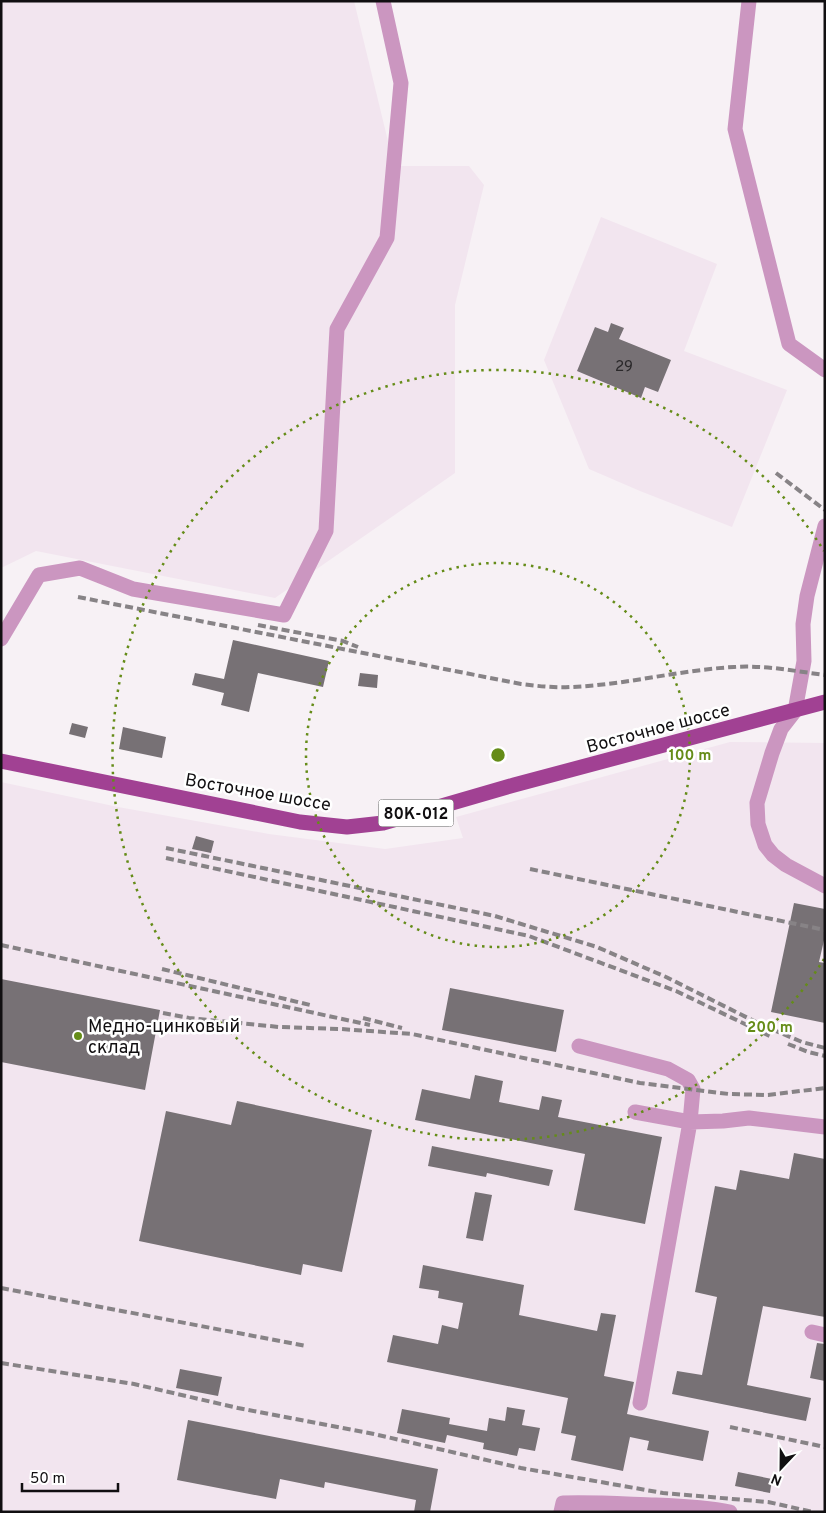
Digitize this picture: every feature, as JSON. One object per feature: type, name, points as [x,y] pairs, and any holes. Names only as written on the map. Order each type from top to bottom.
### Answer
[{"type":"main road","name":"Восточное шоссе","points":[[1,761],[300,822],[347,827],[383,823],[523,783],[825,702]]},
{"type":"lane","points":[[1,639],[39,575],[80,568],[133,589],[284,615],[326,531],[337,329],[388,238],[401,83],[383,1]]},
{"type":"lane","points":[[749,1],[735,129],[789,344],[825,370]]},
{"type":"lane","points":[[825,526],[807,596],[803,624],[804,661],[795,711],[781,729],[757,802],[758,824],[765,845],[774,856],[786,865],[825,886]]},
{"type":"lane","points":[[579,1046],[668,1069],[688,1080],[693,1089],[690,1122],[640,1403]]},
{"type":"lane","points":[[635,1112],[690,1122],[750,1118],[825,1127]]},
{"type":"lane","points":[[561,1512],[563,1503],[591,1502],[680,1506],[730,1512]]},
{"type":"shaded area","points":[[1,1],[354,1],[394,166],[469,166],[484,185],[455,305],[455,473],[275,598],[36,551],[1,568]]},
{"type":"shaded area","points":[[601,217],[717,264],[684,351],[787,390],[732,527],[589,469],[544,360]]},
{"type":"shaded area","points":[[730,742],[825,743],[825,1512],[1,1512],[1,782],[118,807],[269,834],[385,849],[463,838],[456,817]]},
{"type":"building","points":[[611,323],[624,328],[619,339],[671,360],[658,392],[645,387],[641,398],[577,371],[595,327],[608,332]]},
{"type":"building","points":[[233,640],[329,661],[323,687],[258,673],[249,712],[221,705],[224,693],[192,685],[195,673],[224,679]]},
{"type":"building","points":[[360,673],[378,675],[377,688],[358,686]]},
{"type":"building","points":[[72,723],[88,727],[85,738],[69,734]]},
{"type":"building","points":[[123,727],[166,737],[162,758],[119,749]]},
{"type":"building","points":[[196,836],[214,841],[211,853],[192,849]]},
{"type":"building","points":[[794,903],[825,909],[825,936],[819,962],[825,963],[825,1023],[771,1012]]},
{"type":"building","name":"Медно-цинковый склад","points":[[1,979],[160,1010],[145,1090],[1,1062]]},
{"type":"building","points":[[450,988],[564,1010],[556,1052],[442,1030]]},
{"type":"building","points":[[475,1075],[503,1081],[499,1102],[539,1110],[542,1096],[562,1100],[558,1117],[662,1137],[645,1224],[574,1210],[585,1154],[415,1120],[422,1089],[470,1099]]},
{"type":"building","points":[[237,1101],[372,1130],[342,1272],[303,1264],[301,1275],[139,1241],[166,1111],[231,1125]]},
{"type":"building","points":[[432,1146],[553,1170],[549,1186],[487,1173],[486,1177],[428,1166]]},
{"type":"building","points":[[794,1153],[825,1159],[825,1317],[763,1306],[747,1385],[811,1398],[806,1421],[672,1394],[677,1371],[702,1375],[717,1297],[695,1292],[715,1186],[736,1190],[740,1170],[789,1179]]},
{"type":"building","points":[[475,1192],[492,1195],[483,1241],[466,1238]]},
{"type":"building","points":[[423,1265],[524,1285],[519,1315],[597,1331],[601,1313],[616,1315],[604,1376],[634,1382],[627,1414],[709,1431],[703,1461],[647,1450],[649,1441],[630,1437],[623,1471],[571,1460],[576,1436],[561,1433],[568,1398],[387,1362],[393,1335],[438,1344],[442,1325],[458,1329],[463,1303],[438,1298],[439,1291],[419,1288]]},
{"type":"building","points":[[817,1343],[825,1344],[825,1381],[810,1378]]},
{"type":"building","points":[[180,1369],[222,1377],[218,1396],[176,1388]]},
{"type":"building","points":[[507,1407],[525,1410],[522,1425],[540,1428],[535,1451],[519,1448],[517,1456],[483,1449],[484,1443],[447,1435],[445,1443],[397,1433],[402,1409],[450,1418],[449,1424],[487,1431],[489,1418],[505,1421]]},
{"type":"building","points":[[188,1420],[438,1469],[430,1512],[414,1512],[416,1500],[325,1482],[324,1488],[280,1479],[276,1499],[177,1480]]},
{"type":"building","points":[[738,1472],[772,1479],[770,1493],[735,1486]]},
{"type":"railway","points":[[776,473],[825,510]]},
{"type":"railway","points":[[78,597],[521,684],[558,687],[591,686],[734,667],[768,668],[825,675]]},
{"type":"railway","points":[[258,625],[343,641],[358,647]]},
{"type":"railway","points":[[166,848],[495,916],[597,947],[666,977],[764,1026],[802,1042],[825,1048]]},
{"type":"railway","points":[[166,858],[529,936],[676,991],[772,1037]]},
{"type":"railway","points":[[530,869],[825,930]]},
{"type":"railway","points":[[1,945],[370,1025]]},
{"type":"railway","points":[[162,969],[310,1005]]},
{"type":"railway","points":[[163,1013],[189,1018],[279,1027],[412,1034],[640,1083],[729,1094],[768,1095],[825,1088]]},
{"type":"railway","points":[[363,1018],[402,1028]]},
{"type":"railway","points":[[788,1044],[825,1056]]},
{"type":"railway","points":[[1,1288],[306,1346]]},
{"type":"railway","points":[[1,1363],[134,1384],[238,1408],[374,1434],[521,1468],[663,1493],[768,1502],[813,1512]]},
{"type":"railway","points":[[730,1427],[825,1447]]},
{"type":"place","name":"Медно-цинковый склад","points":[[78,1036]]}]
